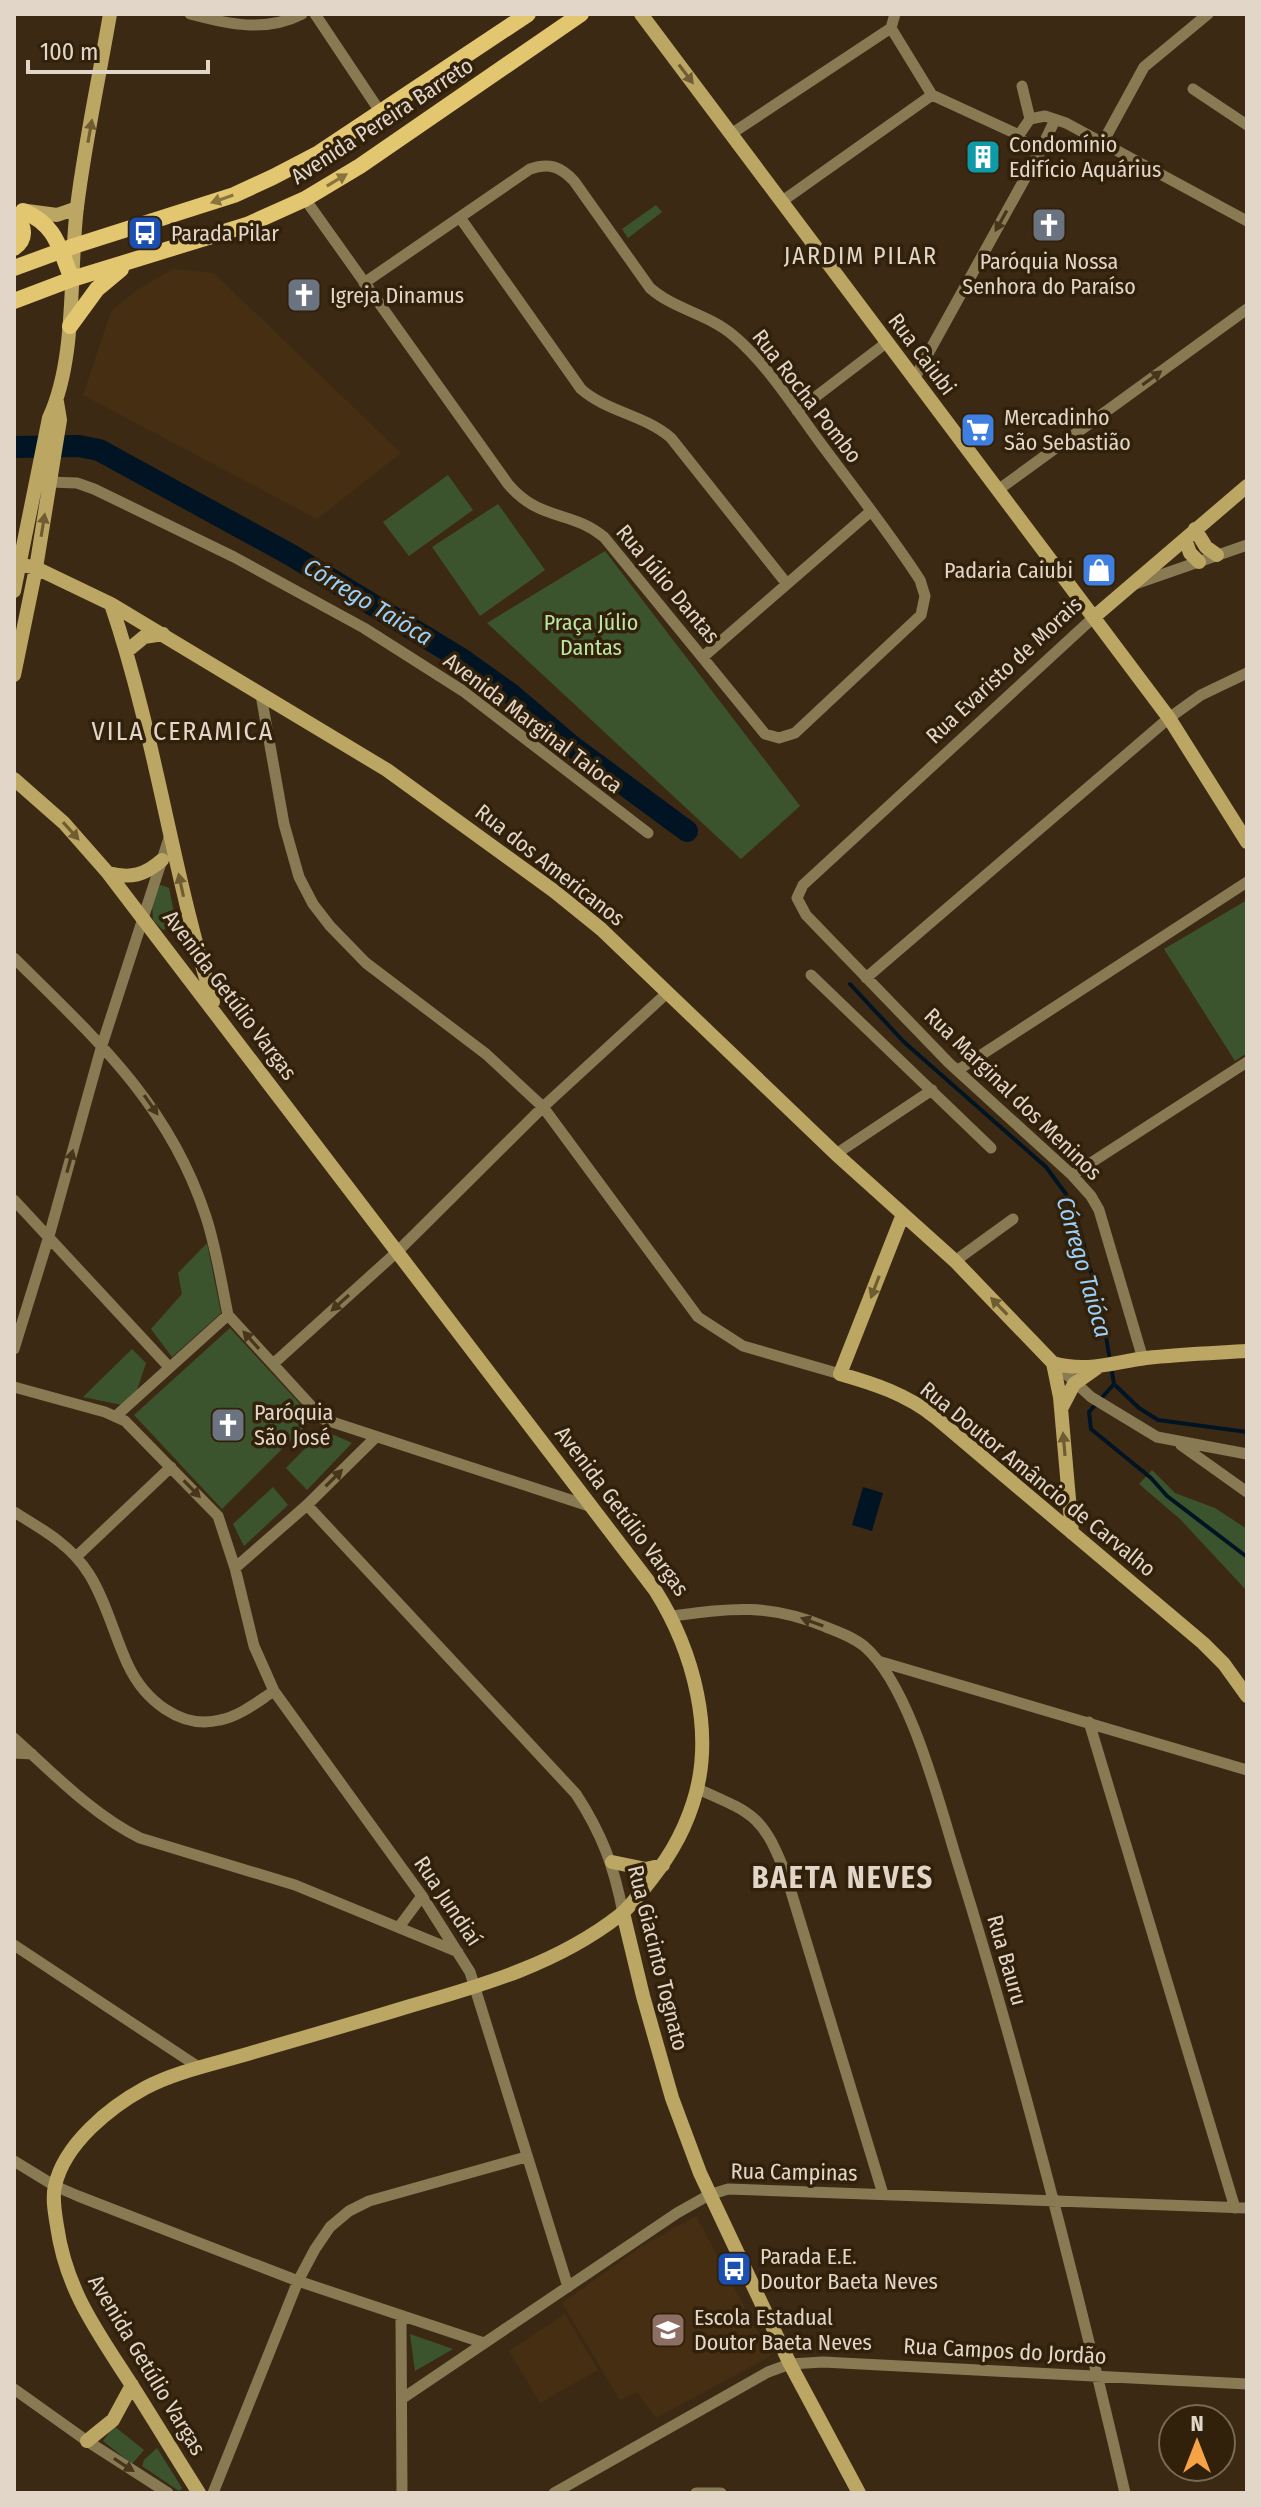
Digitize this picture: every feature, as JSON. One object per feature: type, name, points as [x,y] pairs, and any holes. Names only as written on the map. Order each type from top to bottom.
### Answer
[{"type":"main road","name":"Avenida Pereira Barreto","points":[[14,268],[234,195],[319,153],[528,14]]},
{"type":"main road","name":"Avenida Pereira Barreto","points":[[14,301],[72,279],[247,225],[305,199],[360,166],[581,14]]},
{"type":"main road","points":[[17,212],[46,223],[67,248],[72,279]]},
{"type":"main road","points":[[14,248],[24,233],[17,212]]},
{"type":"main road","points":[[70,326],[97,289],[135,260]]},
{"type":"street","points":[[67,248],[77,208],[110,14]]},
{"type":"street","points":[[190,14],[251,26],[271,25],[302,14]]},
{"type":"street","points":[[315,14],[381,113]]},
{"type":"street","name":"Rua Caiubi","points":[[641,14],[1169,718],[1247,842]]},
{"type":"street","points":[[731,134],[891,28],[895,14]]},
{"type":"street","points":[[1103,142],[1144,67],[1208,14]]},
{"type":"street","points":[[891,28],[932,95],[1019,135],[1025,144],[1039,153]]},
{"type":"street","points":[[1022,86],[1030,119]]},
{"type":"street","points":[[1193,89],[1247,125]]},
{"type":"street","points":[[781,202],[932,95]]},
{"type":"street","points":[[1019,135],[1030,119],[1045,116],[1103,142],[1247,221]]},
{"type":"street","points":[[914,379],[1055,120]]},
{"type":"street","name":"Rua Rocha Pombo","points":[[364,283],[530,169],[550,165],[564,170],[650,288],[667,301],[729,332],[742,343],[797,411],[920,580],[924,602]]},
{"type":"street","name":"Rua Júlio Dantas","points":[[305,199],[517,495],[543,512],[580,522],[596,530],[765,734],[785,737],[795,733],[918,620],[924,602]]},
{"type":"street","points":[[17,212],[57,215],[77,208]]},
{"type":"street","points":[[461,219],[581,389],[600,403],[661,429],[671,438],[787,584]]},
{"type":"street","points":[[14,591],[48,452],[70,326],[72,279]]},
{"type":"street","points":[[998,490],[1247,309]]},
{"type":"street","points":[[797,411],[886,343]]},
{"type":"street","points":[[14,675],[50,482],[48,452]]},
{"type":"street","name":"Avenida Marginal Taioca","points":[[50,482],[77,483],[94,489],[234,557],[364,628],[463,691],[648,833]]},
{"type":"street","name":"Rua Evaristo de Morais","points":[[798,893],[803,885],[1094,617],[1247,486]]},
{"type":"street","points":[[703,657],[871,511]]},
{"type":"street","points":[[1190,534],[1217,555]]},
{"type":"street","points":[[1190,534],[1190,553],[1199,562]]},
{"type":"street","points":[[1131,585],[1247,545]]},
{"type":"street","name":"Rua dos Americanos","points":[[19,564],[36,568],[111,604],[387,770],[554,891],[601,929],[836,1154],[955,1261],[1053,1363]]},
{"type":"street","points":[[111,604],[127,651],[194,941],[217,1014]]},
{"type":"street","points":[[127,651],[144,637],[163,634]]},
{"type":"street","points":[[866,978],[1169,718],[1201,695],[1247,673]]},
{"type":"street","name":"Rua Doutor Amâncio de Carvalho","points":[[261,695],[284,824],[299,877],[313,904],[366,963],[486,1054],[543,1107],[698,1317],[743,1346],[877,1385],[917,1403],[1203,1643],[1224,1664],[1247,1696]]},
{"type":"street","name":"Avenida Getúlio Vargas","points":[[14,779],[64,823],[108,873],[655,1590],[672,1616],[687,1651],[703,1733],[703,1762],[698,1789],[683,1833],[663,1865],[623,1913],[576,1945],[530,1968],[476,1987],[148,2086],[115,2106],[85,2134],[65,2164],[55,2186],[55,2213],[60,2250],[73,2290],[199,2493]]},
{"type":"street","points":[[14,1349],[102,1045],[170,835]]},
{"type":"street","points":[[108,873],[134,876],[162,860]]},
{"type":"street","points":[[958,1070],[1247,882]]},
{"type":"street","name":"Rua Marginal dos Meninos","points":[[798,893],[798,904],[806,915],[866,978],[1091,1196],[1099,1210],[1143,1359]]},
{"type":"street","points":[[14,958],[102,1045],[140,1089],[171,1136],[206,1217],[228,1315],[323,1419],[592,1507]]},
{"type":"street","points":[[811,975],[991,1148]]},
{"type":"street","points":[[273,1364],[398,1251],[543,1107],[667,993]]},
{"type":"street","points":[[1072,1175],[1247,1062]]},
{"type":"street","points":[[836,1154],[932,1090]]},
{"type":"street","points":[[14,1200],[169,1367]]},
{"type":"street","points":[[840,1374],[903,1214]]},
{"type":"street","points":[[955,1261],[1013,1219]]},
{"type":"street","points":[[14,1387],[116,1416],[228,1315]]},
{"type":"street","points":[[1053,1363],[1071,1367],[1100,1367],[1143,1359],[1247,1351]]},
{"type":"street","points":[[1053,1363],[1074,1384],[1146,1432],[1178,1442],[1247,1454]]},
{"type":"street","points":[[1053,1363],[1061,1410],[1072,1533]]},
{"type":"street","points":[[1061,1410],[1074,1384],[1100,1367]]},
{"type":"street","name":"Rua Jundiaí","points":[[116,1416],[125,1421],[218,1516],[235,1568],[254,1646],[274,1691],[422,1896],[459,1953],[476,1987],[568,2287]]},
{"type":"street","points":[[235,1568],[307,1505],[376,1437]]},
{"type":"street","points":[[1178,1442],[1247,1492]]},
{"type":"street","points":[[77,1556],[171,1467]]},
{"type":"street","name":"Rua Giacinto Tognato","points":[[307,1505],[576,1794],[596,1824],[612,1862],[643,1996],[672,2098],[709,2195],[790,2364],[859,2493]]},
{"type":"street","points":[[14,1512],[77,1556],[91,1576],[140,1687],[164,1710],[190,1720],[218,1721],[244,1710],[274,1691]]},
{"type":"street","name":"Rua Bauru","points":[[672,1616],[736,1608],[774,1610],[840,1632],[863,1645],[878,1661],[898,1695],[922,1750],[976,1922],[1055,2201],[1125,2493]]},
{"type":"street","points":[[878,1661],[1247,1770]]},
{"type":"street","points":[[1089,1722],[1241,2208]]},
{"type":"street","points":[[14,1738],[111,1821],[140,1838],[285,1882],[459,1953]]},
{"type":"street","points":[[14,1753],[32,1754]]},
{"type":"street","points":[[698,1789],[754,1817],[763,1826],[776,1850],[883,2194]]},
{"type":"street","points":[[612,1862],[646,1869],[663,1865]]},
{"type":"street","points":[[399,1927],[422,1896]]},
{"type":"street","points":[[14,1945],[200,2068]]},
{"type":"street","points":[[213,2493],[298,2281],[330,2227],[349,2211],[369,2201],[526,2157]]},
{"type":"street","points":[[14,2161],[55,2186],[298,2281],[401,2318],[484,2343]]},
{"type":"street","name":"Rua Campinas","points":[[403,2398],[677,2213],[709,2195],[746,2188],[1241,2208]]},
{"type":"street","points":[[401,2318],[402,2493]]},
{"type":"street","name":"Rua Campos do Jordão","points":[[554,2493],[768,2372],[790,2364],[823,2362],[1247,2384]]},
{"type":"street","points":[[87,2441],[113,2420],[132,2385]]},
{"type":"street","points":[[14,2389],[168,2493]]},
{"type":"street","points":[[696,2493],[721,2493]]},
{"type":"shaded area","points":[[173,269],[214,273],[401,453],[317,519],[83,395],[111,311],[137,290]]},
{"type":"shaded area","name":"Escola Estadual Doutor Baeta Neves","points":[[696,2216],[771,2356],[656,2418],[637,2392],[620,2400],[562,2303],[642,2246]]},
{"type":"shaded area","points":[[565,2314],[598,2370],[540,2403],[509,2351]]},
{"type":"green space","points":[[656,205],[662,212],[628,238],[622,229]]},
{"type":"green space","points":[[448,475],[473,510],[409,556],[383,522]]},
{"type":"green space","points":[[498,504],[545,570],[480,616],[432,547]]},
{"type":"green space","name":"Praça Júlio Dantas","points":[[605,551],[800,806],[741,859],[487,623]]},
{"type":"green space","points":[[157,887],[169,888],[176,922],[163,930],[153,920],[152,902]]},
{"type":"green space","points":[[1247,900],[1247,1053],[1235,1061],[1164,949]]},
{"type":"green space","points":[[207,1243],[221,1313],[172,1357],[151,1329],[182,1294],[178,1273]]},
{"type":"green space","points":[[230,1328],[313,1418],[222,1509],[134,1415]]},
{"type":"green space","points":[[132,1349],[146,1363],[137,1390],[122,1405],[83,1397]]},
{"type":"green space","points":[[323,1430],[352,1443],[307,1490],[286,1468]]},
{"type":"green space","points":[[1152,1470],[1175,1493],[1215,1508],[1247,1529],[1247,1591],[1180,1519],[1139,1484]]},
{"type":"green space","points":[[273,1487],[288,1505],[244,1546],[233,1524]]},
{"type":"green space","points":[[410,2334],[453,2349],[415,2371]]},
{"type":"green space","points":[[114,2426],[144,2450],[132,2464],[103,2441]]},
{"type":"green space","points":[[157,2448],[182,2488],[179,2491],[142,2466]]},
{"type":"water","points":[[863,1487],[883,1493],[872,1531],[852,1525]]},
{"type":"waterway","name":"Córrego Taióca","points":[[14,447],[79,446],[99,450],[291,555],[463,660],[512,695],[573,747],[687,831]]},
{"type":"waterway","name":"Córrego Taióca","points":[[850,984],[904,1042],[1046,1167],[1066,1194],[1077,1219],[1102,1313],[1114,1384]]},
{"type":"waterway","name":"Córrego Taióca","points":[[1114,1384],[1089,1412],[1091,1429],[1151,1478],[1167,1496],[1247,1557]]},
{"type":"waterway","points":[[1115,1385],[1139,1408],[1158,1420],[1247,1432]]},
{"type":"place","name":"Condomínio Edifício Aquárius","points":[[983,157]]},
{"type":"place","name":"Paróquia Nossa Senhora do Paraíso","points":[[1049,225]]},
{"type":"place","name":"Parada Pilar","points":[[145,233]]},
{"type":"place","name":"Igreja Dinamus","points":[[304,295]]},
{"type":"place","name":"Mercadinho São Sebastião","points":[[978,430]]},
{"type":"place","name":"Padaria Caiubi","points":[[1099,570]]},
{"type":"place","name":"Paróquia São José","points":[[228,1425]]},
{"type":"place","name":"Parada E.E. Doutor Baeta Neves","points":[[734,2269]]},
{"type":"place","name":"Escola Estadual Doutor Baeta Neves","points":[[668,2330]]},
{"type":"district","name":"JARDIM PILAR","points":[[861,256]]},
{"type":"district","name":"VILA CERAMICA","points":[[183,731]]},
{"type":"district","name":"BAETA NEVES","points":[[843,1878]]}]
